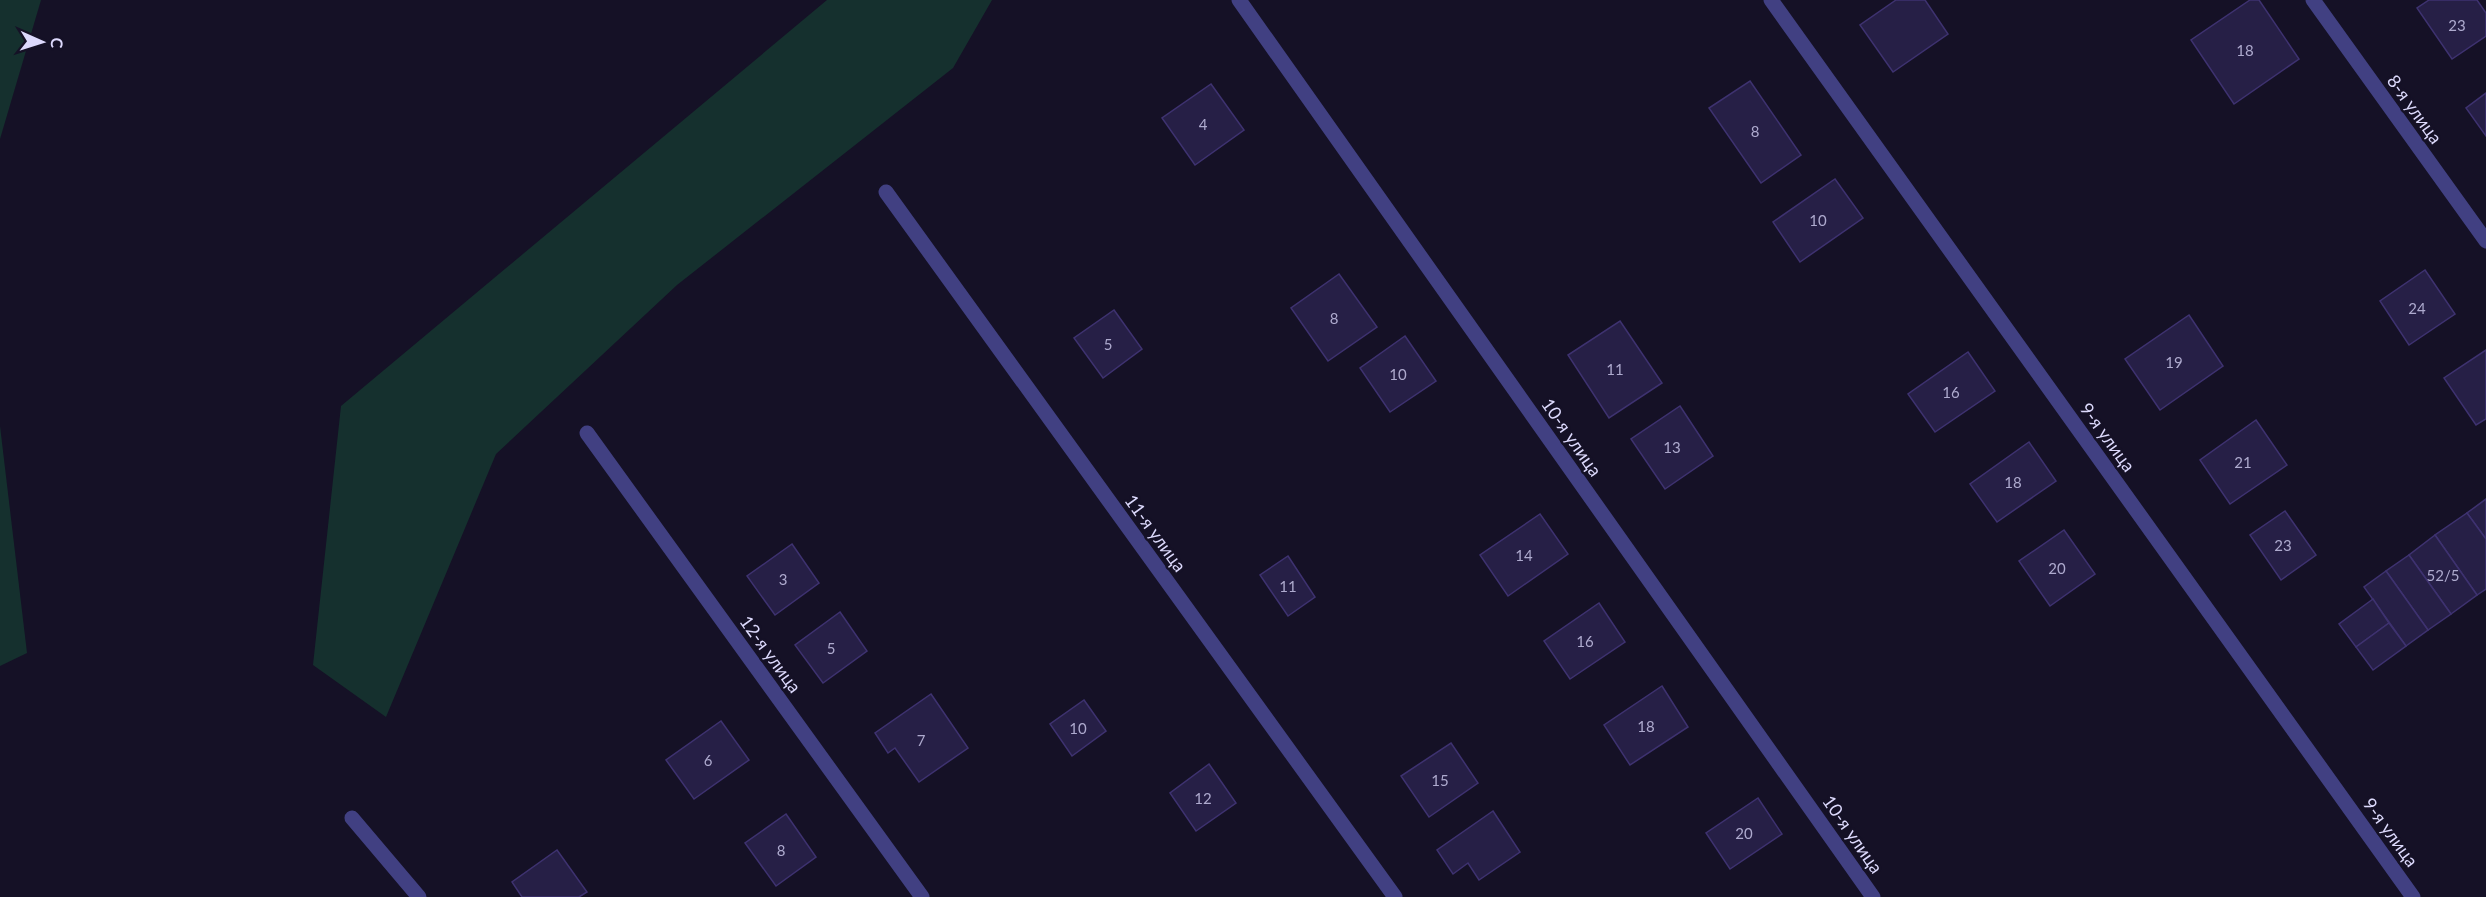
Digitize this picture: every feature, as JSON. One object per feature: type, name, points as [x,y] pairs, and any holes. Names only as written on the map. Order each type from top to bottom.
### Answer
[{"type":"street","name":"10-я улица","points":[[1239,0],[1874,897]]},
{"type":"street","name":"9-я улица","points":[[1771,0],[2413,897]]},
{"type":"street","name":"8-я улица","points":[[2313,0],[2486,241]]},
{"type":"street","name":"11-я улица","points":[[886,192],[1395,897]]},
{"type":"street","name":"12-я улица","points":[[587,433],[922,897]]},
{"type":"street","points":[[352,818],[419,897]]},
{"type":"green space","points":[[0,0],[41,0],[0,139]]},
{"type":"green space","points":[[827,0],[992,0],[953,68],[677,285],[496,454],[386,717],[313,665],[341,406]]},
{"type":"green space","points":[[0,426],[27,653],[0,666]]},
{"type":"building","points":[[1896,0],[1925,0],[1948,34],[1893,72],[1860,25]]},
{"type":"building","points":[[2250,0],[2259,0],[2299,59],[2234,104],[2191,40]]},
{"type":"building","points":[[2429,0],[2477,0],[2486,13],[2486,36],[2452,59],[2417,8]]},
{"type":"building","points":[[1750,81],[1801,155],[1761,183],[1709,108]]},
{"type":"building","points":[[1211,84],[1244,130],[1195,165],[1162,118]]},
{"type":"building","points":[[2486,93],[2486,136],[2466,108]]},
{"type":"building","points":[[1835,179],[1863,218],[1800,262],[1773,222]]},
{"type":"building","points":[[2425,270],[2455,314],[2409,345],[2380,301]]},
{"type":"building","points":[[1339,274],[1377,327],[1328,361],[1291,308]]},
{"type":"building","points":[[1114,310],[1142,349],[1103,378],[1074,338]]},
{"type":"building","points":[[2189,315],[2223,366],[2160,410],[2125,359]]},
{"type":"building","points":[[1620,321],[1662,383],[1609,418],[1568,355]]},
{"type":"building","points":[[1405,336],[1436,381],[1390,412],[1360,368]]},
{"type":"building","points":[[2486,350],[2486,419],[2476,425],[2444,378]]},
{"type":"building","points":[[1968,352],[1995,391],[1935,432],[1908,394]]},
{"type":"building","points":[[1680,406],[1713,456],[1665,489],[1631,439]]},
{"type":"building","points":[[2256,420],[2287,465],[2230,504],[2200,460]]},
{"type":"building","points":[[2029,442],[2056,481],[1997,522],[1970,484]]},
{"type":"building","points":[[2486,499],[2486,539],[2467,513]]},
{"type":"building","points":[[2285,511],[2316,555],[2281,580],[2250,535]]},
{"type":"building","points":[[2467,513],[2486,539],[2486,589],[2477,595],[2435,535]]},
{"type":"building","points":[[1540,514],[1568,554],[1508,596],[1480,555]]},
{"type":"building","points":[[2064,530],[2095,574],[2050,606],[2019,561]]},
{"type":"building","points":[[2435,535],[2477,595],[2451,614],[2409,555]]},
{"type":"building","points":[[792,544],[819,583],[775,615],[747,576]]},
{"type":"building","points":[[2409,555],[2451,614],[2428,630],[2386,571]]},
{"type":"building","points":[[1288,556],[1315,597],[1288,616],[1260,575]]},
{"type":"building","points":[[2386,571],[2428,630],[2406,646],[2364,587]]},
{"type":"building","points":[[2373,599],[2389,623],[2356,647],[2339,624]]},
{"type":"building","points":[[1599,603],[1625,642],[1570,679],[1544,641]]},
{"type":"building","points":[[840,612],[867,651],[823,683],[795,645]]},
{"type":"building","points":[[2389,623],[2406,646],[2373,670],[2356,647]]},
{"type":"building","points":[[1662,686],[1688,727],[1630,765],[1604,725]]},
{"type":"building","points":[[931,694],[968,748],[919,782],[895,748],[888,753],[875,733]]},
{"type":"building","points":[[1084,700],[1106,731],[1072,756],[1050,724]]},
{"type":"building","points":[[721,721],[749,760],[694,799],[666,760]]},
{"type":"building","points":[[1451,743],[1478,783],[1429,817],[1401,776]]},
{"type":"building","points":[[1209,764],[1236,803],[1196,831],[1170,793]]},
{"type":"building","points":[[1758,798],[1782,834],[1730,869],[1706,833]]},
{"type":"building","points":[[1493,811],[1520,852],[1479,880],[1468,863],[1453,874],[1437,850]]},
{"type":"building","points":[[786,814],[816,857],[776,886],[745,843]]},
{"type":"building","points":[[557,850],[587,892],[579,897],[522,897],[512,882]]}]
